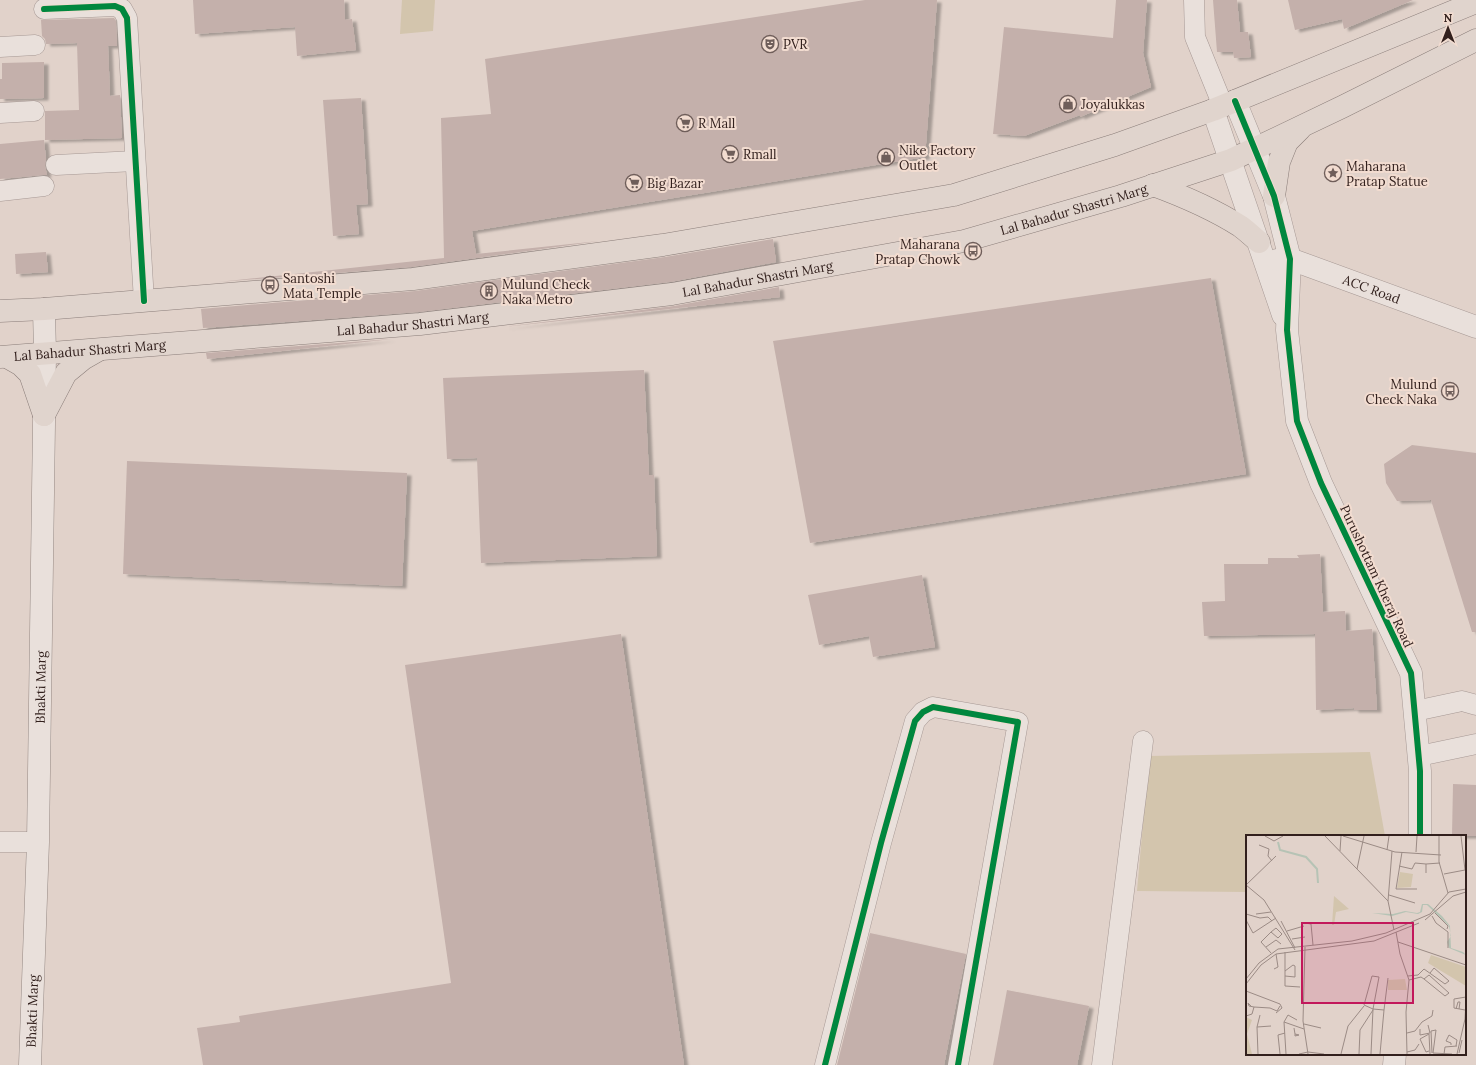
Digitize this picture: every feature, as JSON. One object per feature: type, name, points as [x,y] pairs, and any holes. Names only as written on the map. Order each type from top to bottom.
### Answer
[{"type":"main road","points":[[0,311],[44,309],[421,278],[663,245],[946,197],[1115,145],[1224,106],[1476,2]]},
{"type":"main road","name":"Lal Bahadur Shastri Marg","points":[[4,357],[420,324],[672,294],[964,241],[1153,185],[1231,160],[1304,126],[1476,40]]},
{"type":"main road","points":[[1274,196],[1279,162],[1287,142],[1304,126]]},
{"type":"main road","points":[[1153,185],[1177,194],[1241,227],[1262,251]]},
{"type":"main road","points":[[44,415],[66,373],[82,359],[100,350]]},
{"type":"main road","points":[[4,357],[21,365],[30,374],[44,415]]},
{"type":"street","points":[[1194,0],[1195,37],[1224,106],[1255,149],[1274,196],[1290,259],[1287,330]]},
{"type":"street","points":[[44,9],[115,6],[122,9],[127,18],[144,301]]},
{"type":"street","points":[[0,47],[35,45]]},
{"type":"street","points":[[1224,106],[1231,160],[1287,330]]},
{"type":"street","points":[[0,113],[34,111]]},
{"type":"street","points":[[56,165],[135,161]]},
{"type":"street","points":[[0,191],[44,186]]},
{"type":"street","name":"ACC Road","points":[[1262,251],[1290,259],[1476,327]]},
{"type":"street","name":"Bhakti Marg","points":[[30,1065],[38,848],[45,354],[44,309]]},
{"type":"street","name":"Purushottam Kheraj Road","points":[[1287,330],[1297,421],[1321,483],[1411,673],[1419,756],[1420,835]]},
{"type":"street","points":[[1415,711],[1462,701],[1476,705]]},
{"type":"street","points":[[825,1065],[881,843],[915,721],[923,712],[933,707],[1018,722],[958,1065]]},
{"type":"street","points":[[1102,1065],[1144,741]]},
{"type":"street","points":[[1419,756],[1476,744]]},
{"type":"street","points":[[0,842],[38,848]]},
{"type":"street","points":[[0,854],[38,848]]},
{"type":"street","points":[[1394,1065],[1395,1055]]},
{"type":"shaded area","points":[[402,0],[435,0],[433,31],[400,34]]},
{"type":"shaded area","points":[[1370,752],[1385,835],[1246,835],[1246,892],[1137,891],[1149,756]]},
{"type":"building","points":[[193,0],[344,0],[345,20],[352,19],[356,50],[297,56],[295,27],[195,34]]},
{"type":"building","name":"R Mall","points":[[865,0],[937,0],[925,157],[472,231],[476,254],[599,241],[412,267],[218,282],[444,258],[441,118],[491,114],[485,59]]},
{"type":"building","points":[[1116,0],[1147,0],[1143,53],[1151,87],[1080,117],[1080,115],[1024,136],[993,134],[1004,27],[1113,38]]},
{"type":"building","points":[[1213,0],[1237,0],[1240,32],[1248,32],[1251,57],[1234,58],[1233,52],[1217,52]]},
{"type":"building","points":[[1288,0],[1413,0],[1344,29],[1342,19],[1295,30]]},
{"type":"building","points":[[114,18],[116,21],[117,46],[108,46],[110,96],[120,95],[122,138],[45,140],[45,111],[79,110],[77,43],[46,44],[45,39],[42,36],[41,20]]},
{"type":"building","points":[[44,62],[44,98],[0,99],[2,63]]},
{"type":"building","points":[[361,98],[368,204],[356,205],[359,234],[333,236],[323,100]]},
{"type":"building","points":[[44,140],[46,159],[45,166],[47,175],[0,179],[0,144]]},
{"type":"building","points":[[773,239],[776,262],[670,282],[419,312],[203,328],[201,309],[415,291],[665,257]]},
{"type":"building","points":[[46,252],[48,272],[16,274],[15,254]]},
{"type":"building","points":[[1211,278],[1246,474],[810,543],[773,341]]},
{"type":"building","points":[[779,287],[780,297],[495,328],[674,306]]},
{"type":"building","points":[[392,339],[207,359],[206,353]]},
{"type":"building","points":[[644,370],[649,475],[654,475],[657,556],[481,563],[477,458],[447,459],[443,378]]},
{"type":"building","points":[[1412,445],[1476,453],[1476,632],[1472,632],[1431,500],[1397,501],[1386,483],[1384,464]]},
{"type":"building","points":[[127,461],[407,473],[402,586],[123,574]]},
{"type":"building","points":[[1320,554],[1323,612],[1345,611],[1346,631],[1372,629],[1377,710],[1354,710],[1354,708],[1316,710],[1315,634],[1204,636],[1202,602],[1225,601],[1224,564],[1268,564],[1268,558],[1299,558],[1297,555]]},
{"type":"building","points":[[922,575],[935,647],[873,657],[869,636],[819,645],[808,595]]},
{"type":"building","points":[[621,634],[684,1065],[203,1065],[197,1028],[240,1022],[239,1016],[451,983],[405,665]]},
{"type":"building","points":[[1453,784],[1476,785],[1476,836],[1452,835]]},
{"type":"building","points":[[870,933],[966,954],[944,1065],[837,1065]]},
{"type":"building","points":[[1007,990],[1089,1006],[1077,1065],[993,1065]]},
{"type":"cycle path","points":[[44,9],[115,6],[122,9],[127,18],[144,301]]},
{"type":"cycle path","points":[[1235,101],[1274,196],[1290,259],[1287,330],[1297,421],[1321,483],[1411,673],[1420,771],[1420,835]]},
{"type":"cycle path","points":[[825,1065],[881,843],[915,721],[923,712],[933,707],[1018,722],[958,1065]]},
{"type":"place","name":"PVR","points":[[770,44]]},
{"type":"place","name":"Joyalukkas","points":[[1068,104]]},
{"type":"place","name":"R Mall","points":[[685,123]]},
{"type":"place","name":"Rmall","points":[[730,154]]},
{"type":"place","name":"Nike Factory Outlet","points":[[886,157]]},
{"type":"place","name":"Maharana Pratap Statue","points":[[1333,173]]},
{"type":"place","name":"Big Bazar","points":[[634,183]]},
{"type":"place","name":"Maharana Pratap Chowk","points":[[973,251]]},
{"type":"place","name":"Santoshi Mata Temple","points":[[270,285]]},
{"type":"place","name":"Mulund Check Naka Metro","points":[[489,291]]},
{"type":"place","name":"Mulund Check Naka","points":[[1450,391]]}]
